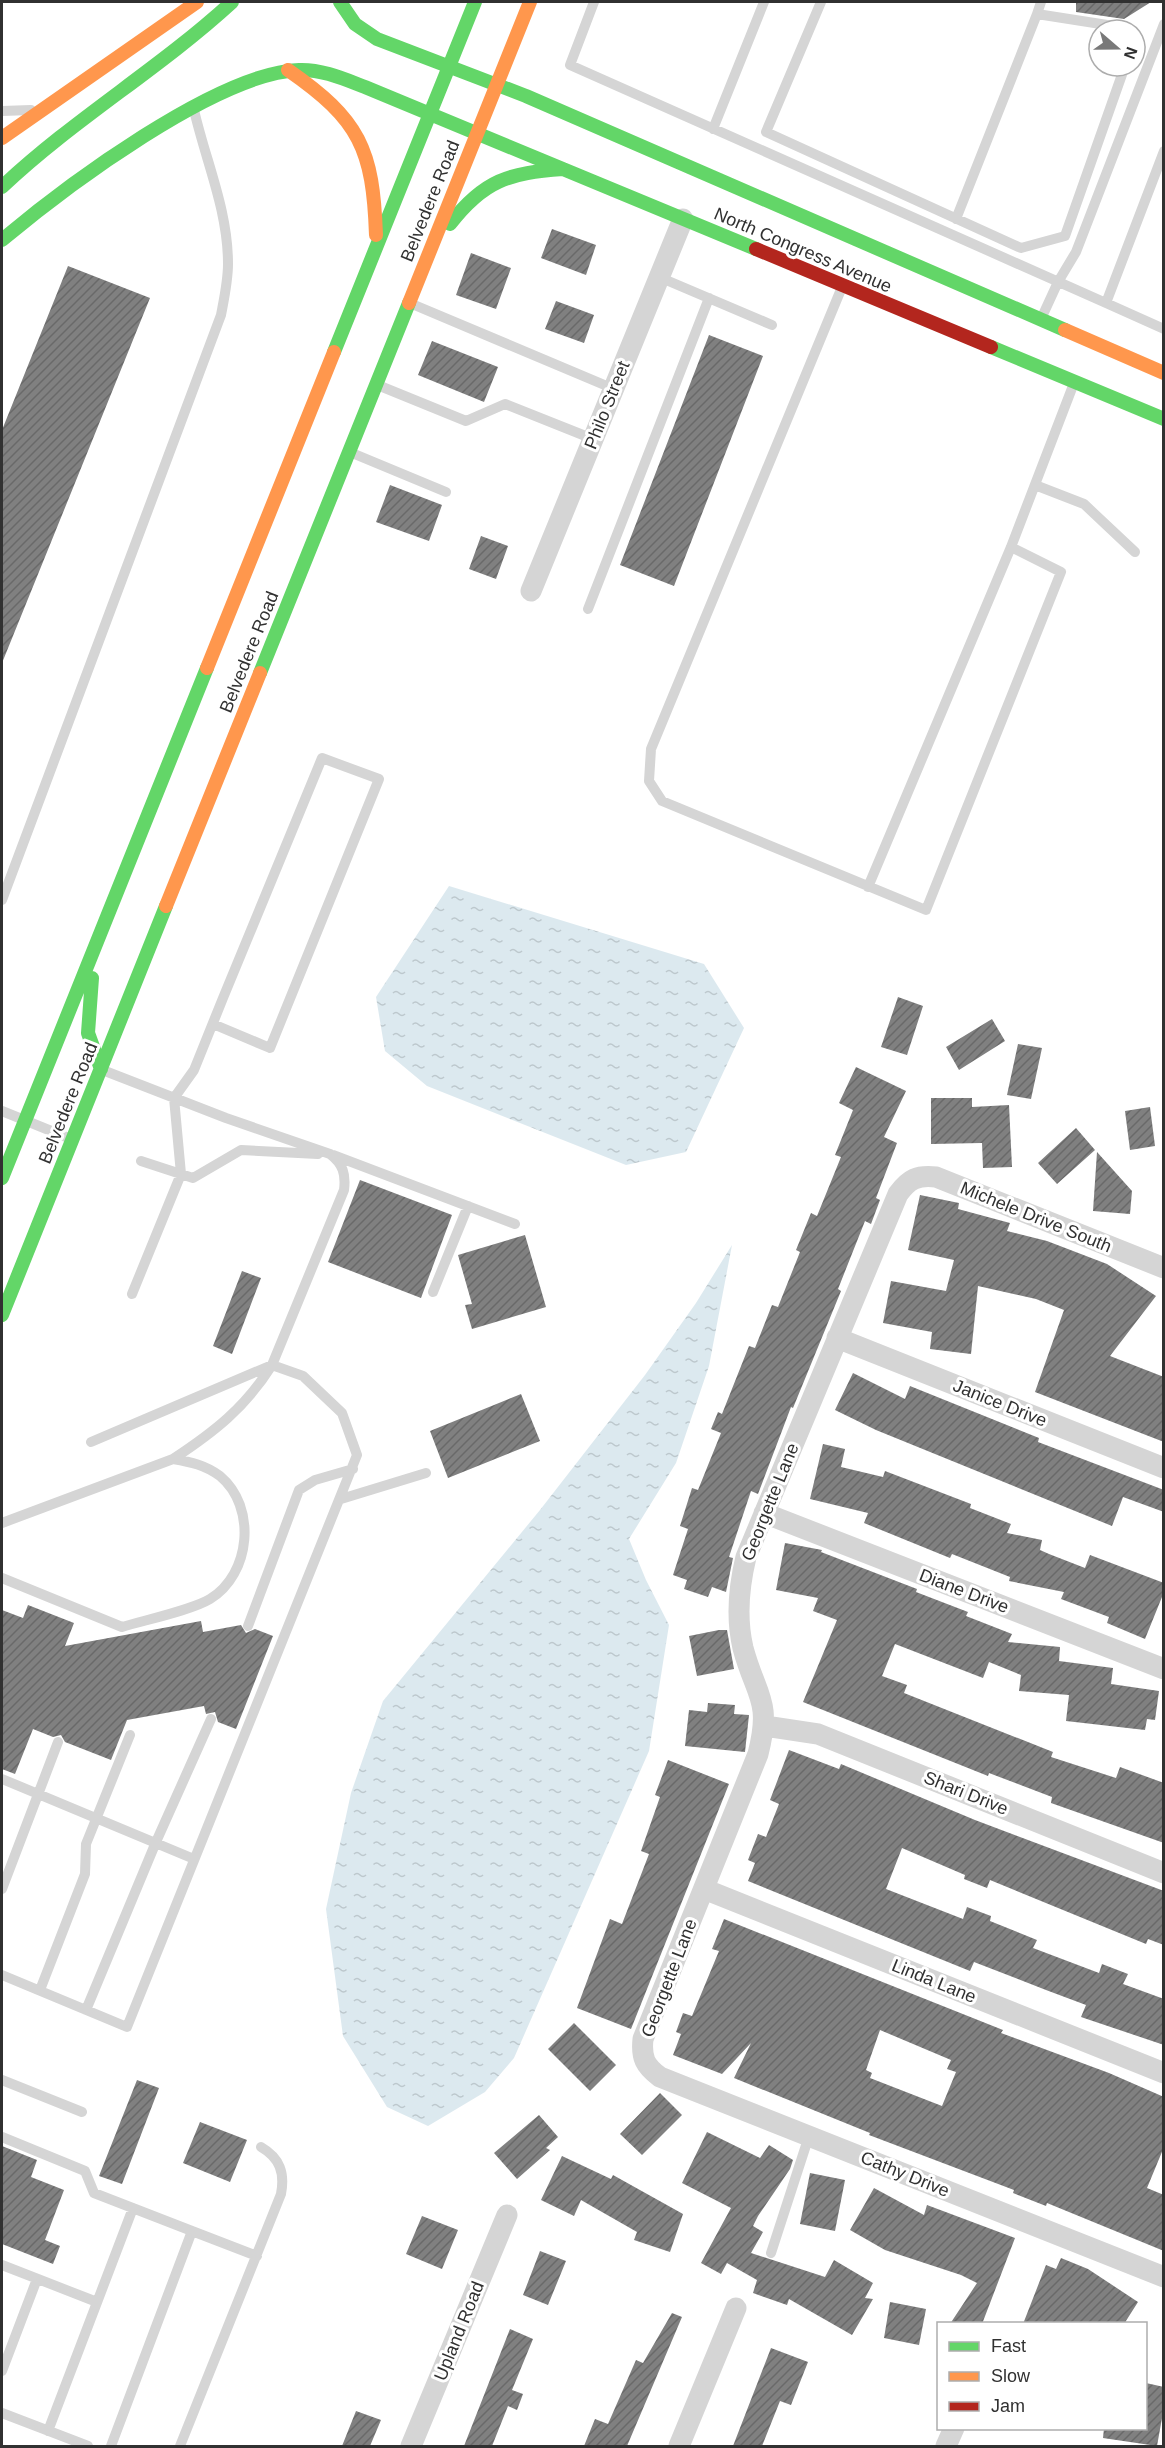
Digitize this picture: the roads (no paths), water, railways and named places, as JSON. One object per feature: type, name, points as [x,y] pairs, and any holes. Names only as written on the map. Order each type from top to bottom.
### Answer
[{"type":"main road","points":[[2,138],[197,2]]},
{"type":"main road","points":[[2,187],[64,131],[209,24],[232,2]]},
{"type":"main road","name":"North Congress Avenue","points":[[340,2],[346,15],[366,33],[871,244],[1040,321],[1164,373]]},
{"type":"main road","name":"Belvedere Road","points":[[2,1178],[475,2]]},
{"type":"main road","name":"Belvedere Road","points":[[2,1315],[530,2]]},
{"type":"main road","points":[[288,70],[329,99],[348,119],[361,141],[370,168],[375,200],[376,246]]},
{"type":"main road","name":"North Congress Avenue","points":[[2,240],[64,190],[132,146],[194,110],[260,77],[288,70],[312,71],[429,113],[842,287],[1164,419]]},
{"type":"main road","points":[[428,255],[465,203],[482,188],[518,174],[563,169]]},
{"type":"main road","points":[[95,943],[88,1033],[101,1069]]},
{"type":"street","name":"Philo Street","points":[[531,591],[683,219]]},
{"type":"street","name":"Michele Drive South","points":[[907,1182],[921,1175],[936,1177],[1164,1268]]},
{"type":"street","name":"Georgette Lane","points":[[648,2068],[642,2054],[643,2039],[758,1754],[765,1726],[762,1696],[743,1647],[738,1611],[746,1557],[898,1194],[907,1182]]},
{"type":"street","name":"Janice Drive","points":[[837,1338],[1164,1468]]},
{"type":"street","name":"Diane Drive","points":[[764,1512],[1164,1669]]},
{"type":"street","name":"Shari Drive","points":[[765,1726],[818,1734],[1164,1873]]},
{"type":"street","name":"Linda Lane","points":[[704,1889],[1164,2073]]},
{"type":"street","name":"Cathy Drive","points":[[648,2068],[660,2077],[1164,2277]]},
{"type":"street","name":"Upland Road","points":[[411,2446],[507,2215]]},
{"type":"street","points":[[679,2446],[736,2308]]},
{"type":"street","points":[[946,2446],[953,2430]]},
{"type":"lane","points":[[594,2],[570,65],[1164,329]]},
{"type":"lane","points":[[713,129],[764,2]]},
{"type":"lane","points":[[820,2],[766,132],[1021,248],[1065,236],[1121,78]]},
{"type":"lane","points":[[956,219],[1041,2]]},
{"type":"lane","points":[[1036,14],[1087,22]]},
{"type":"lane","points":[[1040,321],[1058,282],[1076,252],[1164,24]]},
{"type":"lane","points":[[2,111],[42,109]]},
{"type":"lane","points":[[2,900],[221,315],[228,267],[227,238],[222,204],[202,146],[194,110]]},
{"type":"lane","points":[[1106,303],[1163,150]]},
{"type":"lane","points":[[659,277],[772,325]]},
{"type":"lane","points":[[842,287],[651,749],[649,781],[662,801],[926,910],[1061,572],[1011,547]]},
{"type":"lane","points":[[588,609],[709,298]]},
{"type":"lane","points":[[409,302],[614,389]]},
{"type":"lane","points":[[868,887],[1011,547],[1074,383]]},
{"type":"lane","points":[[376,384],[466,421],[505,404],[593,439]]},
{"type":"lane","points":[[349,452],[446,492]]},
{"type":"lane","points":[[1035,484],[1084,504],[1135,552]]},
{"type":"lane","points":[[132,1294],[181,1174],[174,1098],[195,1070],[213,1024],[322,758],[379,779],[270,1048],[213,1024]]},
{"type":"lane","points":[[101,1069],[515,1224]]},
{"type":"lane","points":[[2,1111],[72,1140]]},
{"type":"lane","points":[[2,1523],[173,1459],[219,1429],[257,1389],[272,1365],[344,1190],[343,1170],[330,1154],[241,1150],[193,1179],[141,1161]]},
{"type":"lane","points":[[434,1292],[468,1206]]},
{"type":"lane","points":[[2,1975],[127,2027],[342,1498],[357,1455],[342,1413],[303,1376],[272,1365],[91,1442]]},
{"type":"lane","points":[[2,1578],[122,1627],[209,1599],[227,1584],[239,1564],[245,1541],[244,1518],[235,1496],[221,1477],[202,1464],[173,1459]]},
{"type":"lane","points":[[248,1626],[299,1490],[315,1480],[353,1469]]},
{"type":"lane","points":[[342,1498],[426,1473]]},
{"type":"lane","points":[[86,2010],[156,1842],[211,1719]]},
{"type":"lane","points":[[40,1990],[85,1874],[86,1844],[130,1735]]},
{"type":"lane","points":[[2,1889],[58,1742]]},
{"type":"lane","points":[[2,1779],[194,1859]]},
{"type":"lane","points":[[2,2080],[82,2112]]},
{"type":"lane","points":[[771,2253],[809,2136]]},
{"type":"lane","points":[[2,2137],[85,2171],[94,2193],[256,2256]]},
{"type":"lane","points":[[180,2446],[283,2183],[278,2161],[261,2147]]},
{"type":"lane","points":[[48,2431],[133,2208]]},
{"type":"lane","points":[[111,2446],[192,2231]]},
{"type":"lane","points":[[2,2265],[97,2302]]},
{"type":"lane","points":[[2,2371],[37,2279]]},
{"type":"lane","points":[[2,2413],[88,2446]]},
{"type":"water","points":[[449,886],[704,964],[744,1028],[686,1152],[626,1165],[427,1086],[385,1051],[376,997]]},
{"type":"water","points":[[732,1245],[709,1366],[676,1463],[629,1539],[646,1580],[669,1625],[649,1751],[514,2058],[485,2092],[428,2126],[387,2107],[343,2036],[326,1909],[351,1793],[383,1701],[540,1510],[645,1375],[696,1303]]}]
